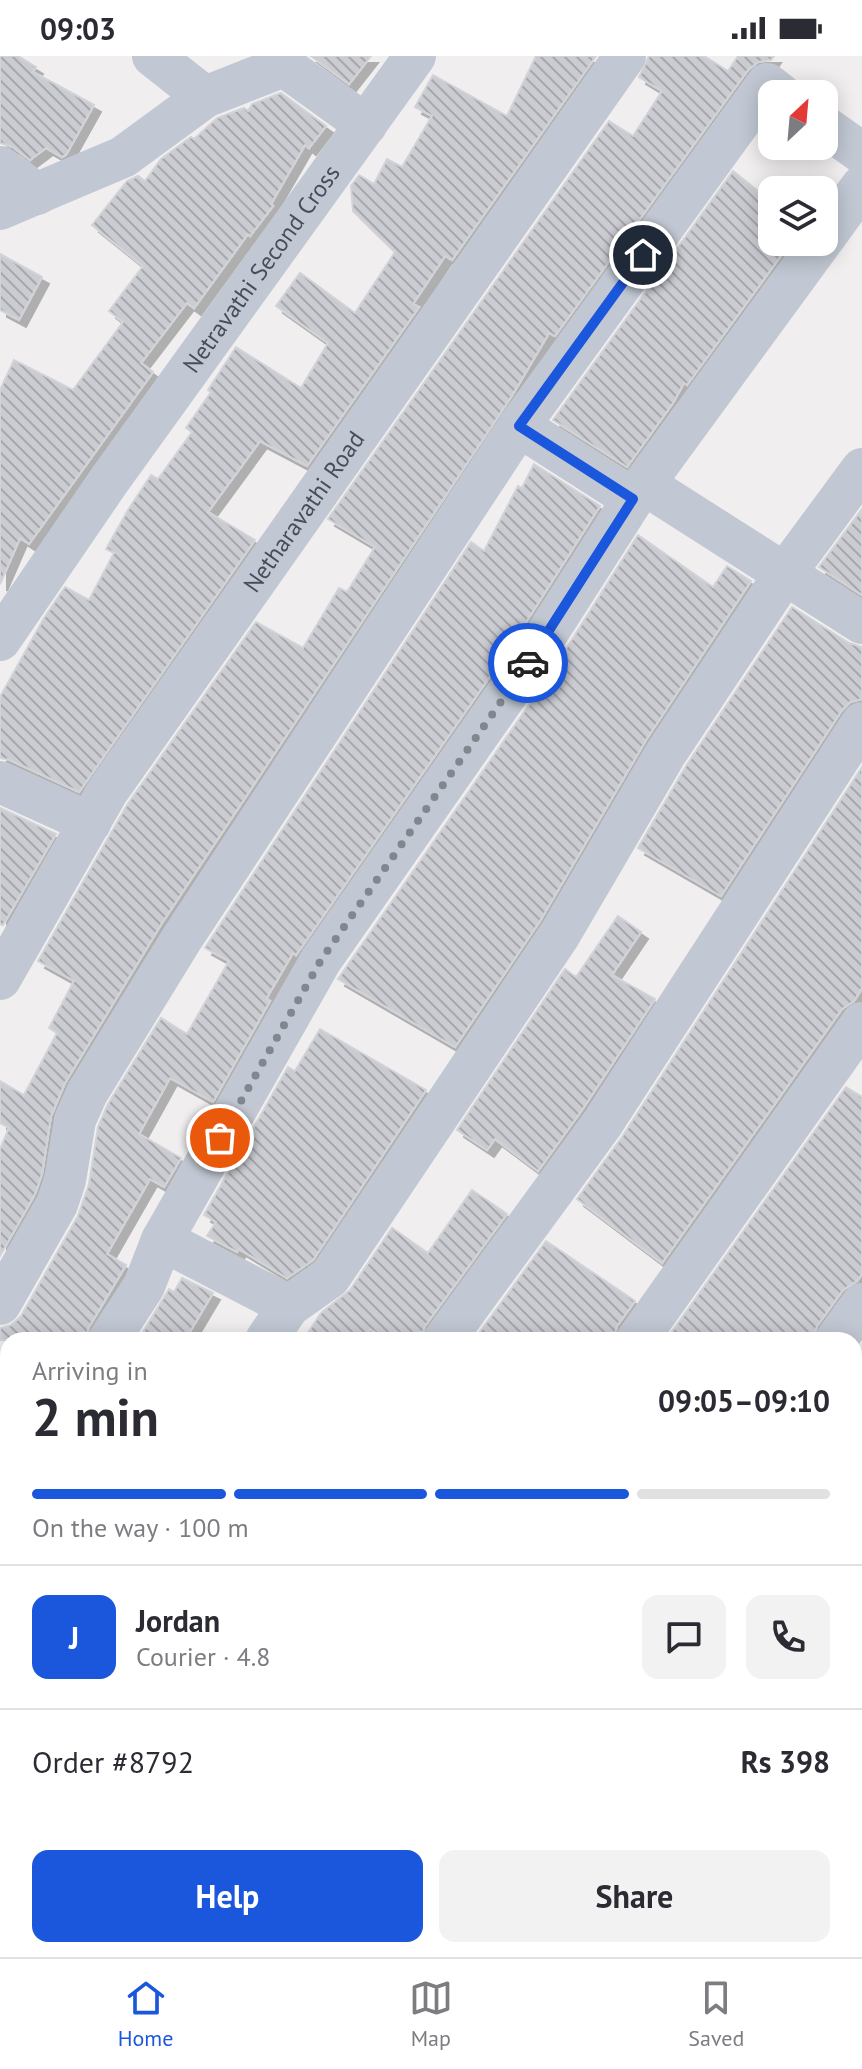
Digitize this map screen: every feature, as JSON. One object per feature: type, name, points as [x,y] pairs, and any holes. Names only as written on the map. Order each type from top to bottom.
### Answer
[{"type":"street","points":[[153,56],[205,97]]},
{"type":"street","name":"Netravathi Second Cross","points":[[0,640],[108,482],[415,56]]},
{"type":"street","name":"Netharavathi Road","points":[[3,965],[107,792],[625,56]]},
{"type":"street","points":[[0,167],[19,202],[123,157],[205,97],[284,66],[366,125]]},
{"type":"street","points":[[0,1304],[57,1204],[65,1180],[75,1120],[87,1093],[181,940],[519,426],[758,96]]},
{"type":"street","points":[[838,136],[862,153]]},
{"type":"street","points":[[838,218],[862,186]]},
{"type":"street","points":[[114,1332],[144,1286],[162,1240],[321,960],[527,665],[639,492],[810,256]]},
{"type":"street","points":[[519,426],[786,572],[862,623]]},
{"type":"street","points":[[162,1240],[277,1323],[330,1277],[560,934],[666,753],[786,572],[862,469]]},
{"type":"street","points":[[450,1332],[602,1124],[862,723]]},
{"type":"street","points":[[0,782],[90,823]]},
{"type":"street","points":[[643,1332],[847,1073],[862,1023]]},
{"type":"street","points":[[842,1332],[862,1304]]},
{"type":"building","points":[[0,56],[18,56],[36,67],[33,72],[94,105],[66,155],[62,157],[46,148],[30,160],[13,147],[0,143]]},
{"type":"building","points":[[311,56],[371,56],[349,84]]},
{"type":"building","points":[[536,56],[596,56],[452,260],[445,256],[413,304],[419,307],[307,466],[260,441],[208,512],[255,540],[79,792],[0,758],[0,697],[44,618],[65,587],[89,600],[114,553],[106,549],[128,510],[151,475],[158,479],[192,432],[186,428],[236,347],[301,388],[328,343],[276,306],[300,273],[355,313],[395,252],[353,211],[351,186],[359,175],[374,184],[387,159],[402,167],[432,116],[415,107],[433,75],[507,116]]},
{"type":"building","points":[[649,56],[704,56],[728,71],[738,56],[774,56],[748,70],[555,336],[549,333],[513,394],[162,923],[65,1083],[51,1116],[42,1174],[35,1194],[0,1256],[0,1149],[9,1128],[0,1123],[0,1081],[24,1095],[57,1033],[49,1028],[74,981],[38,961],[127,805],[256,622],[303,648],[339,588],[347,592],[375,547],[328,519],[609,121],[633,136],[662,91],[639,77]]},
{"type":"building","points":[[281,93],[326,126],[309,148],[305,145],[271,204],[273,206],[250,236],[248,234],[194,308],[187,303],[141,363],[153,372],[29,544],[20,538],[0,584],[0,390],[14,360],[73,390],[123,322],[109,311],[143,266],[92,225],[127,181],[138,176],[145,181],[161,159],[191,137],[194,139],[217,118],[244,108],[248,111],[252,104]]},
{"type":"building","points":[[733,171],[758,191],[758,256],[781,256],[687,385],[684,383],[627,467],[553,420]]},
{"type":"building","points":[[0,254],[42,277],[19,320],[0,310]]},
{"type":"building","points":[[534,464],[600,506],[507,652],[296,955],[293,953],[266,999],[270,1001],[213,1102],[170,1078],[139,1134],[181,1158],[164,1187],[150,1179],[107,1254],[126,1265],[87,1332],[0,1332],[0,1328],[11,1325],[21,1316],[78,1216],[89,1184],[98,1127],[108,1104],[161,1018],[187,1034],[229,961],[205,948],[471,542],[484,551],[518,486],[522,488]]},
{"type":"building","points":[[862,509],[862,595],[819,567]]},
{"type":"building","points":[[638,535],[713,587],[727,566],[751,581],[646,740],[540,921],[455,1047],[338,979],[547,679]]},
{"type":"building","points":[[792,607],[849,643],[862,647],[862,699],[850,702],[842,710],[721,896],[638,848],[686,766]]},
{"type":"building","points":[[862,767],[862,988],[854,1001],[842,1009],[662,1263],[577,1199],[622,1137]]},
{"type":"building","points":[[0,808],[56,834],[3,925],[0,924]]},
{"type":"building","points":[[618,916],[641,932],[612,975],[655,999],[538,1171],[495,1139],[487,1150],[457,1130],[565,969],[576,977]]},
{"type":"building","points":[[320,1029],[426,1090],[313,1260],[287,1278],[239,1249],[237,1252],[207,1236],[216,1222],[204,1215],[288,1067],[295,1071]]},
{"type":"building","points":[[846,1087],[862,1097],[862,1274],[857,1281],[843,1290],[815,1332],[672,1332]]},
{"type":"building","points":[[472,1190],[507,1214],[423,1332],[374,1332],[370,1329],[368,1332],[308,1332],[321,1313],[350,1290],[392,1228],[428,1253]]},
{"type":"building","points":[[546,1241],[635,1301],[615,1332],[480,1332]]},
{"type":"building","points":[[182,1278],[213,1293],[190,1332],[143,1332],[169,1289],[174,1292]]},
{"type":"way so far","points":[[220,1138],[321,960],[528,663]]},
{"type":"route","points":[[528,663],[633,499],[519,426],[643,255]]}]
